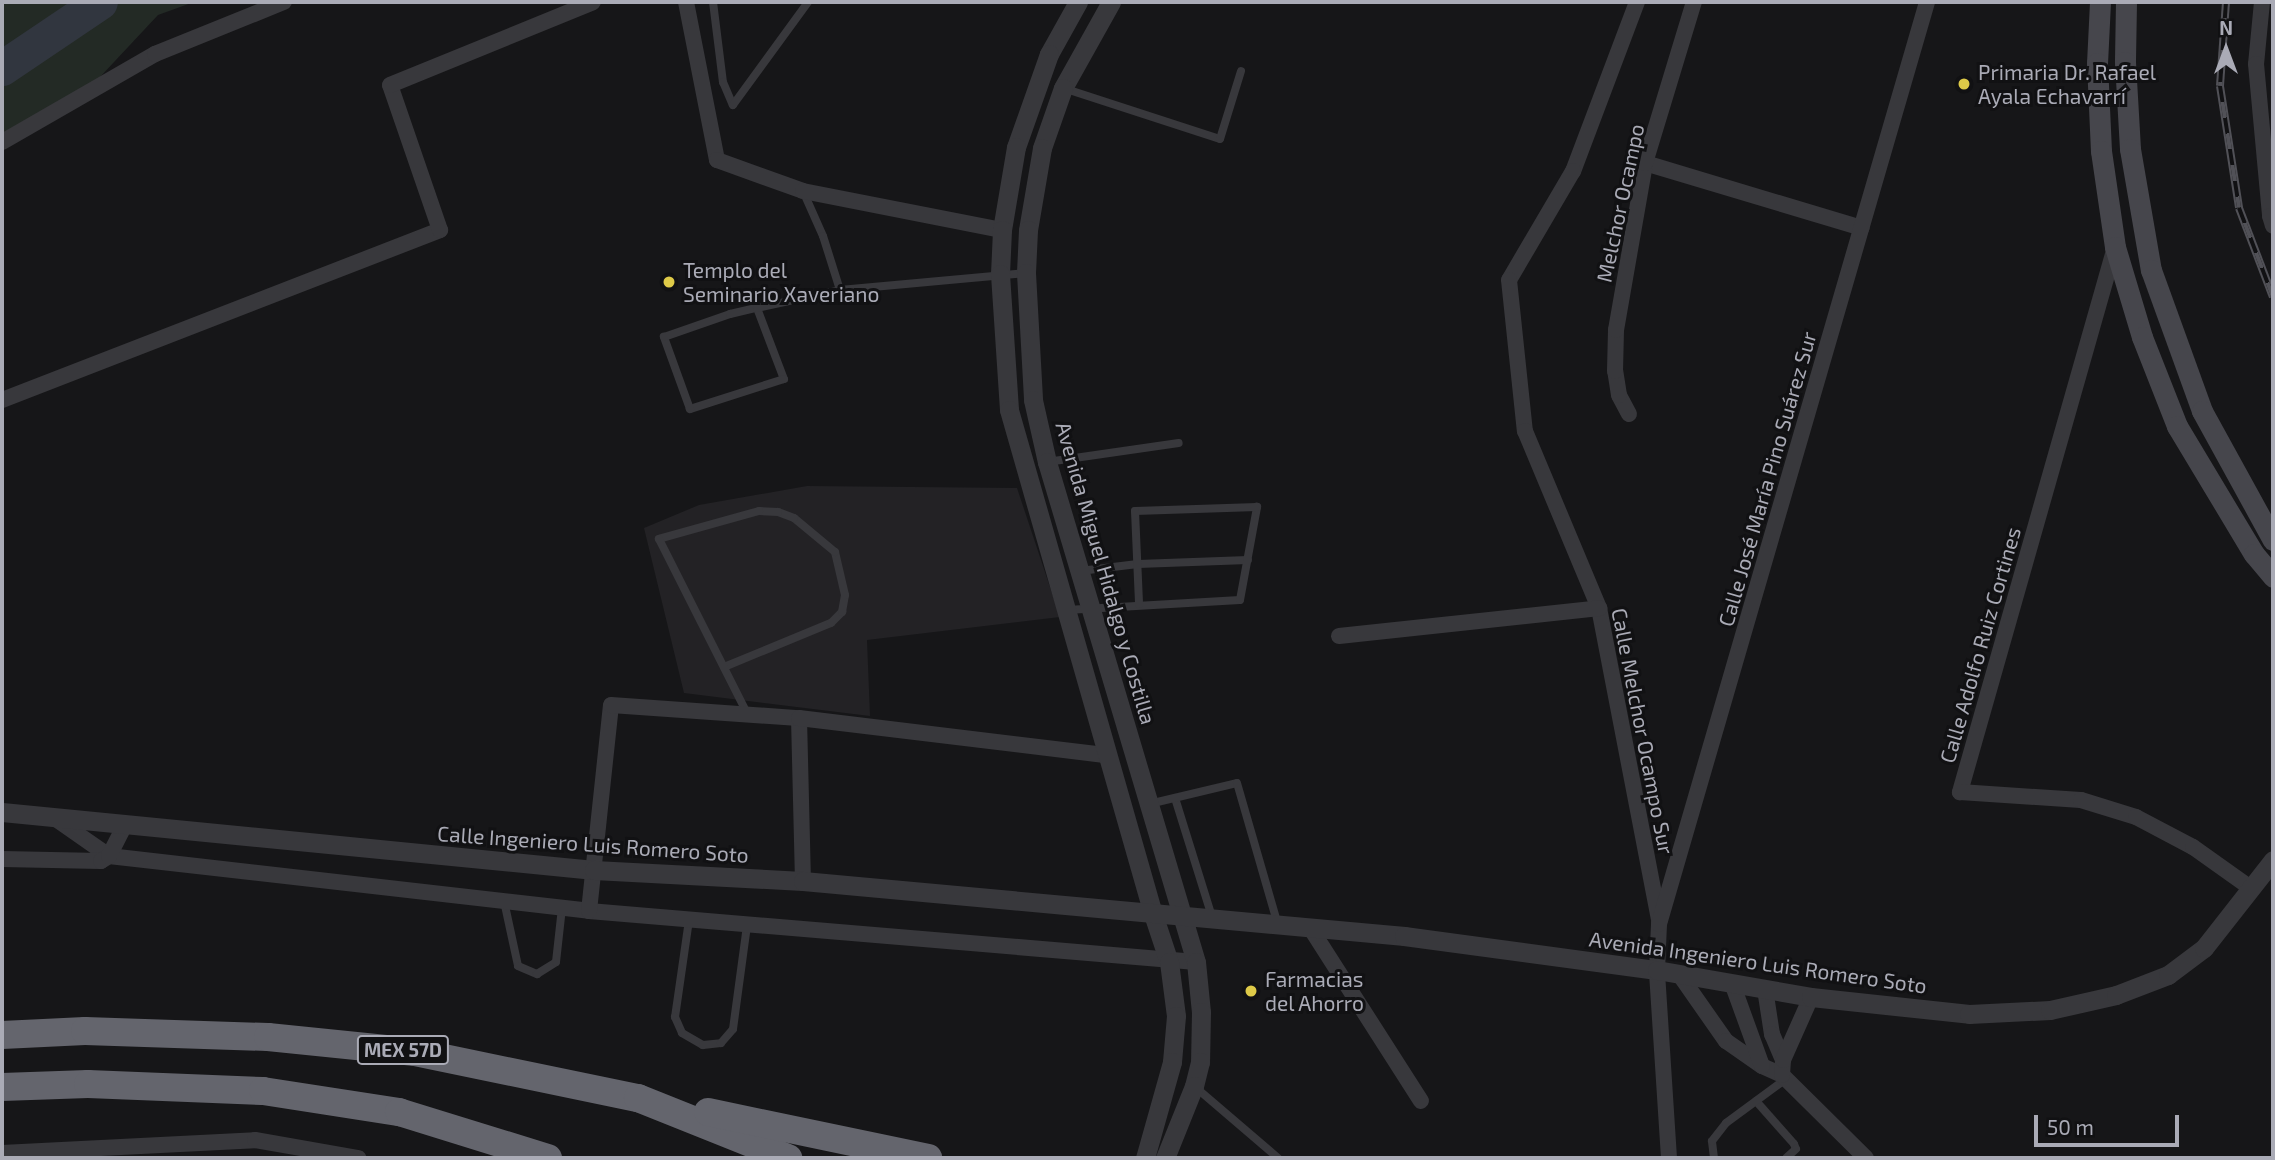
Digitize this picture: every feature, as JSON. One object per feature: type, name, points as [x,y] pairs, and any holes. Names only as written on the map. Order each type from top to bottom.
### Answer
[{"type":"highway","name":"MEX 57D","points":[[2,1035],[85,1031],[295,1040],[415,1052],[638,1098],[788,1158]]},
{"type":"highway","points":[[2,1087],[88,1084],[263,1091],[399,1112],[548,1158]]},
{"type":"highway","points":[[638,1098],[928,1158]]},
{"type":"main road","points":[[2100,2],[2096,63],[2101,151],[2115,247],[2142,337],[2177,426],[2254,554],[2273,577]]},
{"type":"main road","points":[[2126,2],[2125,62],[2130,149],[2151,270],[2202,411],[2273,540]]},
{"type":"street","points":[[2,142],[155,54],[284,2]]},
{"type":"street","points":[[2,400],[440,230],[390,85],[593,2]]},
{"type":"street","points":[[686,2],[717,160],[803,191],[1002,230]]},
{"type":"street","points":[[1078,2],[1049,54],[1016,147],[1002,230],[1000,274],[1009,410],[1169,962],[1176,1016],[1172,1062],[1145,1158]]},
{"type":"street","name":"Avenida Miguel Hidalgo y Costilla","points":[[1111,2],[1063,88],[1042,148],[1028,230],[1026,273],[1033,400],[1047,462],[1196,962],[1201,1012],[1200,1062],[1194,1086],[1165,1158]]},
{"type":"street","name":"Calle Melchor Ocampo Sur","points":[[1637,2],[1573,171],[1509,279],[1525,431],[1599,608],[1659,924]]},
{"type":"street","name":"Melchor Ocampo","points":[[1629,414],[1619,396],[1615,371],[1616,330],[1644,163],[1694,2]]},
{"type":"street","name":"Calle José María Pino Suárez Sur","points":[[1669,1158],[1657,970],[1659,924],[1927,2]]},
{"type":"street","points":[[2262,2],[2256,64],[2273,226]]},
{"type":"street","points":[[1644,163],[1861,228]]},
{"type":"street","name":"Calle Adolfo Ruiz Cortines","points":[[2115,247],[1960,792],[2081,800],[2136,817],[2193,847],[2252,889]]},
{"type":"street","points":[[1339,636],[1599,608]]},
{"type":"street","points":[[589,911],[611,705],[799,718],[1107,755]]},
{"type":"street","points":[[799,718],[803,881]]},
{"type":"street","name":"Calle Ingeniero Luis Romero Soto","points":[[2,812],[594,870],[803,881],[1182,918]]},
{"type":"street","points":[[53,817],[109,856],[589,911],[1169,962],[1196,962]]},
{"type":"street","points":[[2,859],[102,861],[109,856],[125,825]]},
{"type":"street","name":"Avenida Ingeniero Luis Romero Soto","points":[[1182,918],[1404,936],[1657,970],[1811,997],[1969,1014],[2050,1010],[2116,995],[2168,975],[2204,948],[2273,860]]},
{"type":"street","points":[[1311,929],[1421,1101]]},
{"type":"street","points":[[1679,974],[1726,1041],[1762,1066],[1784,1071]]},
{"type":"street","points":[[1732,984],[1762,1066]]},
{"type":"street","points":[[1765,989],[1772,1034],[1784,1071],[1866,1158]]},
{"type":"street","points":[[1784,1071],[1811,997]]},
{"type":"street","points":[[2,1153],[255,1140],[358,1158]]},
{"type":"lane","points":[[713,2],[723,82],[733,105],[808,2]]},
{"type":"lane","points":[[1063,88],[1220,139],[1241,71]]},
{"type":"lane","points":[[803,191],[823,236],[840,290]]},
{"type":"lane","points":[[757,308],[784,379],[690,409],[664,338],[757,308],[840,290],[1026,273]]},
{"type":"lane","points":[[1047,462],[1179,443]]},
{"type":"lane","points":[[1068,610],[1240,600],[1257,507],[1135,511],[1139,604]]},
{"type":"lane","points":[[724,667],[831,624],[842,612],[845,595],[835,552],[794,518],[778,512],[759,511],[659,539],[747,713]]},
{"type":"lane","points":[[1080,571],[1138,564],[1248,560]]},
{"type":"lane","points":[[1149,804],[1237,783],[1278,926]]},
{"type":"lane","points":[[1175,798],[1213,920]]},
{"type":"lane","points":[[504,901],[518,966],[537,974],[556,962],[562,908]]},
{"type":"lane","points":[[689,920],[676,1017],[682,1033],[703,1045],[721,1043],[733,1029],[747,925]]},
{"type":"lane","points":[[1714,1158],[1713,1141],[1726,1123],[1756,1101],[1784,1071]]},
{"type":"lane","points":[[1194,1086],[1278,1158]]},
{"type":"lane","points":[[1756,1101],[1794,1144],[1796,1149],[1786,1158]]},
{"type":"shaded area","points":[[2,2],[194,2],[158,15],[86,92],[2,144]]},
{"type":"shaded area","points":[[807,486],[1017,488],[1060,617],[867,640],[870,716],[684,693],[644,528],[699,505]]},
{"type":"waterway","points":[[2,68],[100,2]]},
{"type":"railway","points":[[2226,2],[2220,86],[2239,208],[2273,297]]},
{"type":"place","name":"Primaria Dr. Rafael Ayala Echavarrí","points":[[1964,84]]},
{"type":"place","name":"Templo del Seminario Xaveriano","points":[[669,282]]},
{"type":"place","name":"Farmacias del Ahorro","points":[[1251,991]]}]
